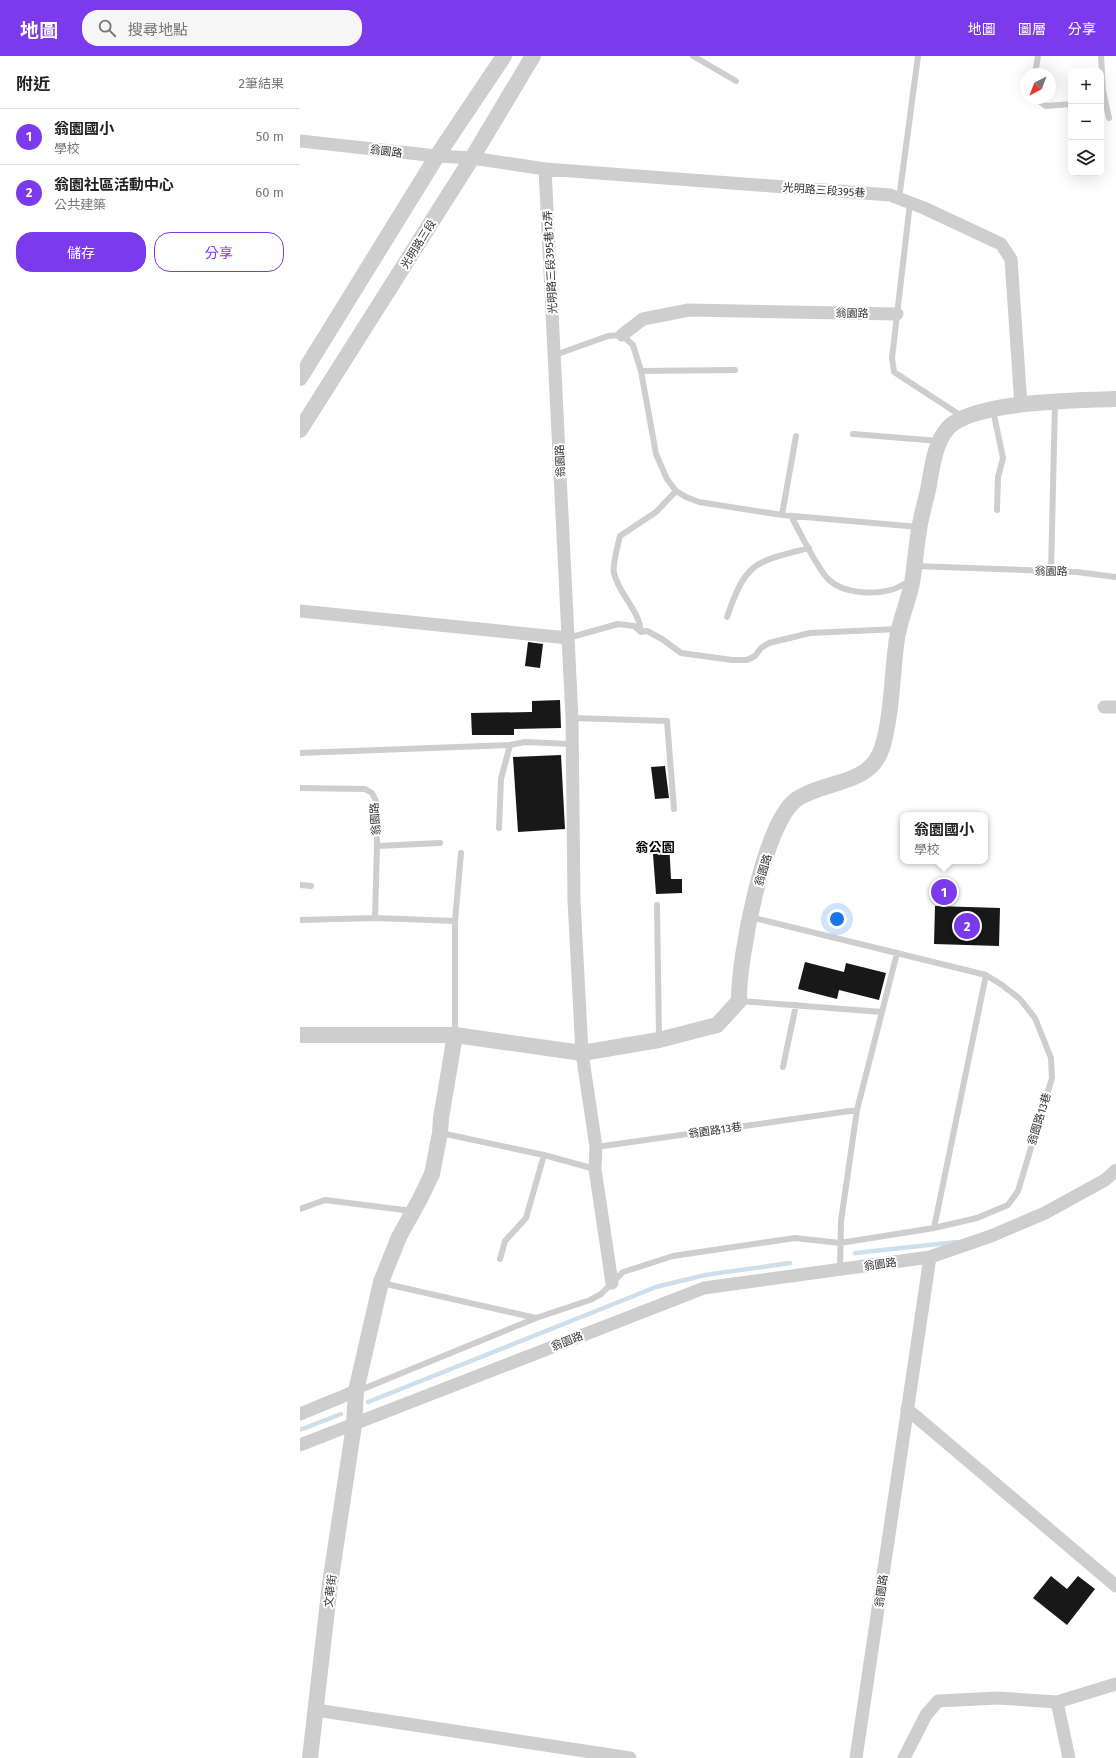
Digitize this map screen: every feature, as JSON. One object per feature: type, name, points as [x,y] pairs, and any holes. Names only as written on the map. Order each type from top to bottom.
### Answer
[{"type":"street","points":[[300,378],[437,156],[504,56]]},
{"type":"street","name":"光明路三段","points":[[300,430],[472,158],[533,56]]},
{"type":"street","name":"翁園路","points":[[300,141],[437,156],[472,158]]},
{"type":"street","name":"光明路三段395巷","points":[[472,158],[545,168],[890,195],[1001,244],[1011,259],[1021,406]]},
{"type":"street","name":"光明路三段395巷12弄","points":[[545,168],[555,355]]},
{"type":"street","name":"翁園路","points":[[622,335],[643,319],[689,310],[898,314]]},
{"type":"street","name":"翁園路","points":[[555,355],[572,718],[571,744],[574,900],[582,1053],[596,1147],[595,1169],[612,1283]]},
{"type":"street","name":"翁園路","points":[[739,1001],[738,985],[752,905],[775,828],[786,809],[802,796],[860,775],[874,765],[881,750],[886,728],[899,629],[906,607],[913,572],[919,527],[939,441],[949,427],[963,417],[993,410],[1055,401],[1116,399]]},
{"type":"street","points":[[300,612],[568,638]]},
{"type":"street","points":[[300,1035],[455,1035],[582,1053],[659,1040],[717,1025],[739,1001]]},
{"type":"street","points":[[354,1425],[356,1391],[381,1282],[399,1237],[414,1211],[432,1174],[455,1035]]},
{"type":"street","name":"翁園路","points":[[300,1445],[704,1288],[930,1257],[991,1236],[1045,1214],[1105,1180],[1116,1170]]},
{"type":"street","name":"翁園路","points":[[856,1758],[930,1257]]},
{"type":"street","points":[[300,1414],[356,1391]]},
{"type":"street","points":[[907,1408],[1116,1586]]},
{"type":"street","name":"文華街","points":[[310,1758],[330,1584],[354,1425]]},
{"type":"street","points":[[904,1758],[926,1715],[938,1701],[998,1698],[1057,1702],[1116,1684]]},
{"type":"street","points":[[1057,1702],[1069,1758]]},
{"type":"street","points":[[316,1710],[630,1758]]},
{"type":"lane","points":[[693,56],[736,81]]},
{"type":"lane","points":[[918,56],[905,201],[898,314],[892,358],[894,372],[963,417]]},
{"type":"lane","points":[[1036,68],[1038,56]]},
{"type":"lane","points":[[1101,56],[1103,91],[1110,118]]},
{"type":"lane","points":[[1043,104],[1046,106],[1068,104]]},
{"type":"lane","points":[[622,335],[633,345],[641,371],[656,454],[667,479],[676,491],[699,502],[782,515],[919,527]]},
{"type":"lane","name":"翁園路","points":[[555,355],[608,336],[622,335]]},
{"type":"lane","points":[[641,371],[735,370]]},
{"type":"lane","points":[[1051,571],[1055,401]]},
{"type":"lane","points":[[993,410],[1003,458],[998,477],[997,510]]},
{"type":"lane","points":[[853,434],[939,441]]},
{"type":"lane","points":[[782,515],[796,436]]},
{"type":"lane","points":[[641,632],[641,623],[636,611],[621,588],[614,572],[620,536],[656,512],[676,491]]},
{"type":"lane","points":[[791,516],[829,580],[849,590],[872,593],[894,589],[913,572]]},
{"type":"lane","points":[[727,617],[734,594],[746,574],[759,562],[809,548]]},
{"type":"lane","name":"翁園路","points":[[913,572],[1051,571],[1078,572],[1116,577]]},
{"type":"lane","points":[[568,638],[618,624],[634,626],[641,632]]},
{"type":"lane","points":[[641,632],[647,631],[681,653],[732,660],[747,660],[755,656],[761,648],[769,643],[810,633],[899,629]]},
{"type":"lane","points":[[572,718],[668,721],[674,809]]},
{"type":"lane","points":[[300,753],[510,745],[525,742],[571,744]]},
{"type":"lane","points":[[499,828],[501,779],[510,745]]},
{"type":"lane","name":"翁園路","points":[[300,788],[365,789],[372,793],[376,801],[377,846],[374,918]]},
{"type":"lane","points":[[377,846],[440,843]]},
{"type":"lane","points":[[455,1035],[455,921],[460,852]]},
{"type":"lane","points":[[300,885],[311,886]]},
{"type":"lane","points":[[657,905],[659,1040]]},
{"type":"lane","name":"翁園路13巷","points":[[356,1391],[536,1318],[590,1300],[601,1294],[623,1272],[673,1256],[795,1238],[840,1243],[934,1228],[977,1218],[1008,1205],[1018,1191],[1052,1078],[1051,1058],[1035,1018],[1020,999],[986,975],[750,917]]},
{"type":"lane","points":[[300,920],[374,918],[455,921]]},
{"type":"lane","points":[[840,1270],[841,1220],[857,1110],[897,953]]},
{"type":"lane","points":[[934,1228],[986,975]]},
{"type":"lane","points":[[739,1001],[882,1012]]},
{"type":"lane","points":[[783,1067],[796,1005]]},
{"type":"lane","name":"翁園路13巷","points":[[596,1147],[857,1110]]},
{"type":"lane","points":[[440,1133],[544,1155],[595,1169]]},
{"type":"lane","points":[[500,1259],[505,1241],[526,1218],[544,1155]]},
{"type":"lane","points":[[300,1210],[325,1200],[414,1211]]},
{"type":"lane","points":[[381,1282],[536,1318]]},
{"type":"building","points":[[528,642],[543,644],[540,668],[525,666]]},
{"type":"building","points":[[560,700],[561,728],[514,729],[514,735],[472,735],[471,713],[532,712],[532,701]]},
{"type":"building","points":[[561,755],[565,829],[518,832],[513,757]]},
{"type":"building","points":[[665,766],[669,798],[655,799],[651,767]]},
{"type":"building","points":[[652,841],[669,841],[671,879],[682,879],[682,893],[656,894]]},
{"type":"building","points":[[935,906],[1000,908],[999,946],[934,944]]},
{"type":"building","points":[[805,962],[844,972],[846,963],[886,973],[879,1000],[839,990],[837,999],[798,989]]},
{"type":"building","points":[[1051,1576],[1067,1589],[1078,1576],[1095,1589],[1067,1625],[1033,1598]]},
{"type":"waterway","points":[[855,1253],[957,1242]]},
{"type":"waterway","points":[[368,1402],[656,1287],[705,1275],[790,1263]]},
{"type":"waterway","points":[[300,1430],[341,1414]]},
{"type":"place","name":"翁園國小","points":[[944,892]]},
{"type":"place","name":"翁園社區活動中心","points":[[967,926]]},
{"type":"district","name":"翁公園","points":[[655,847]]}]
